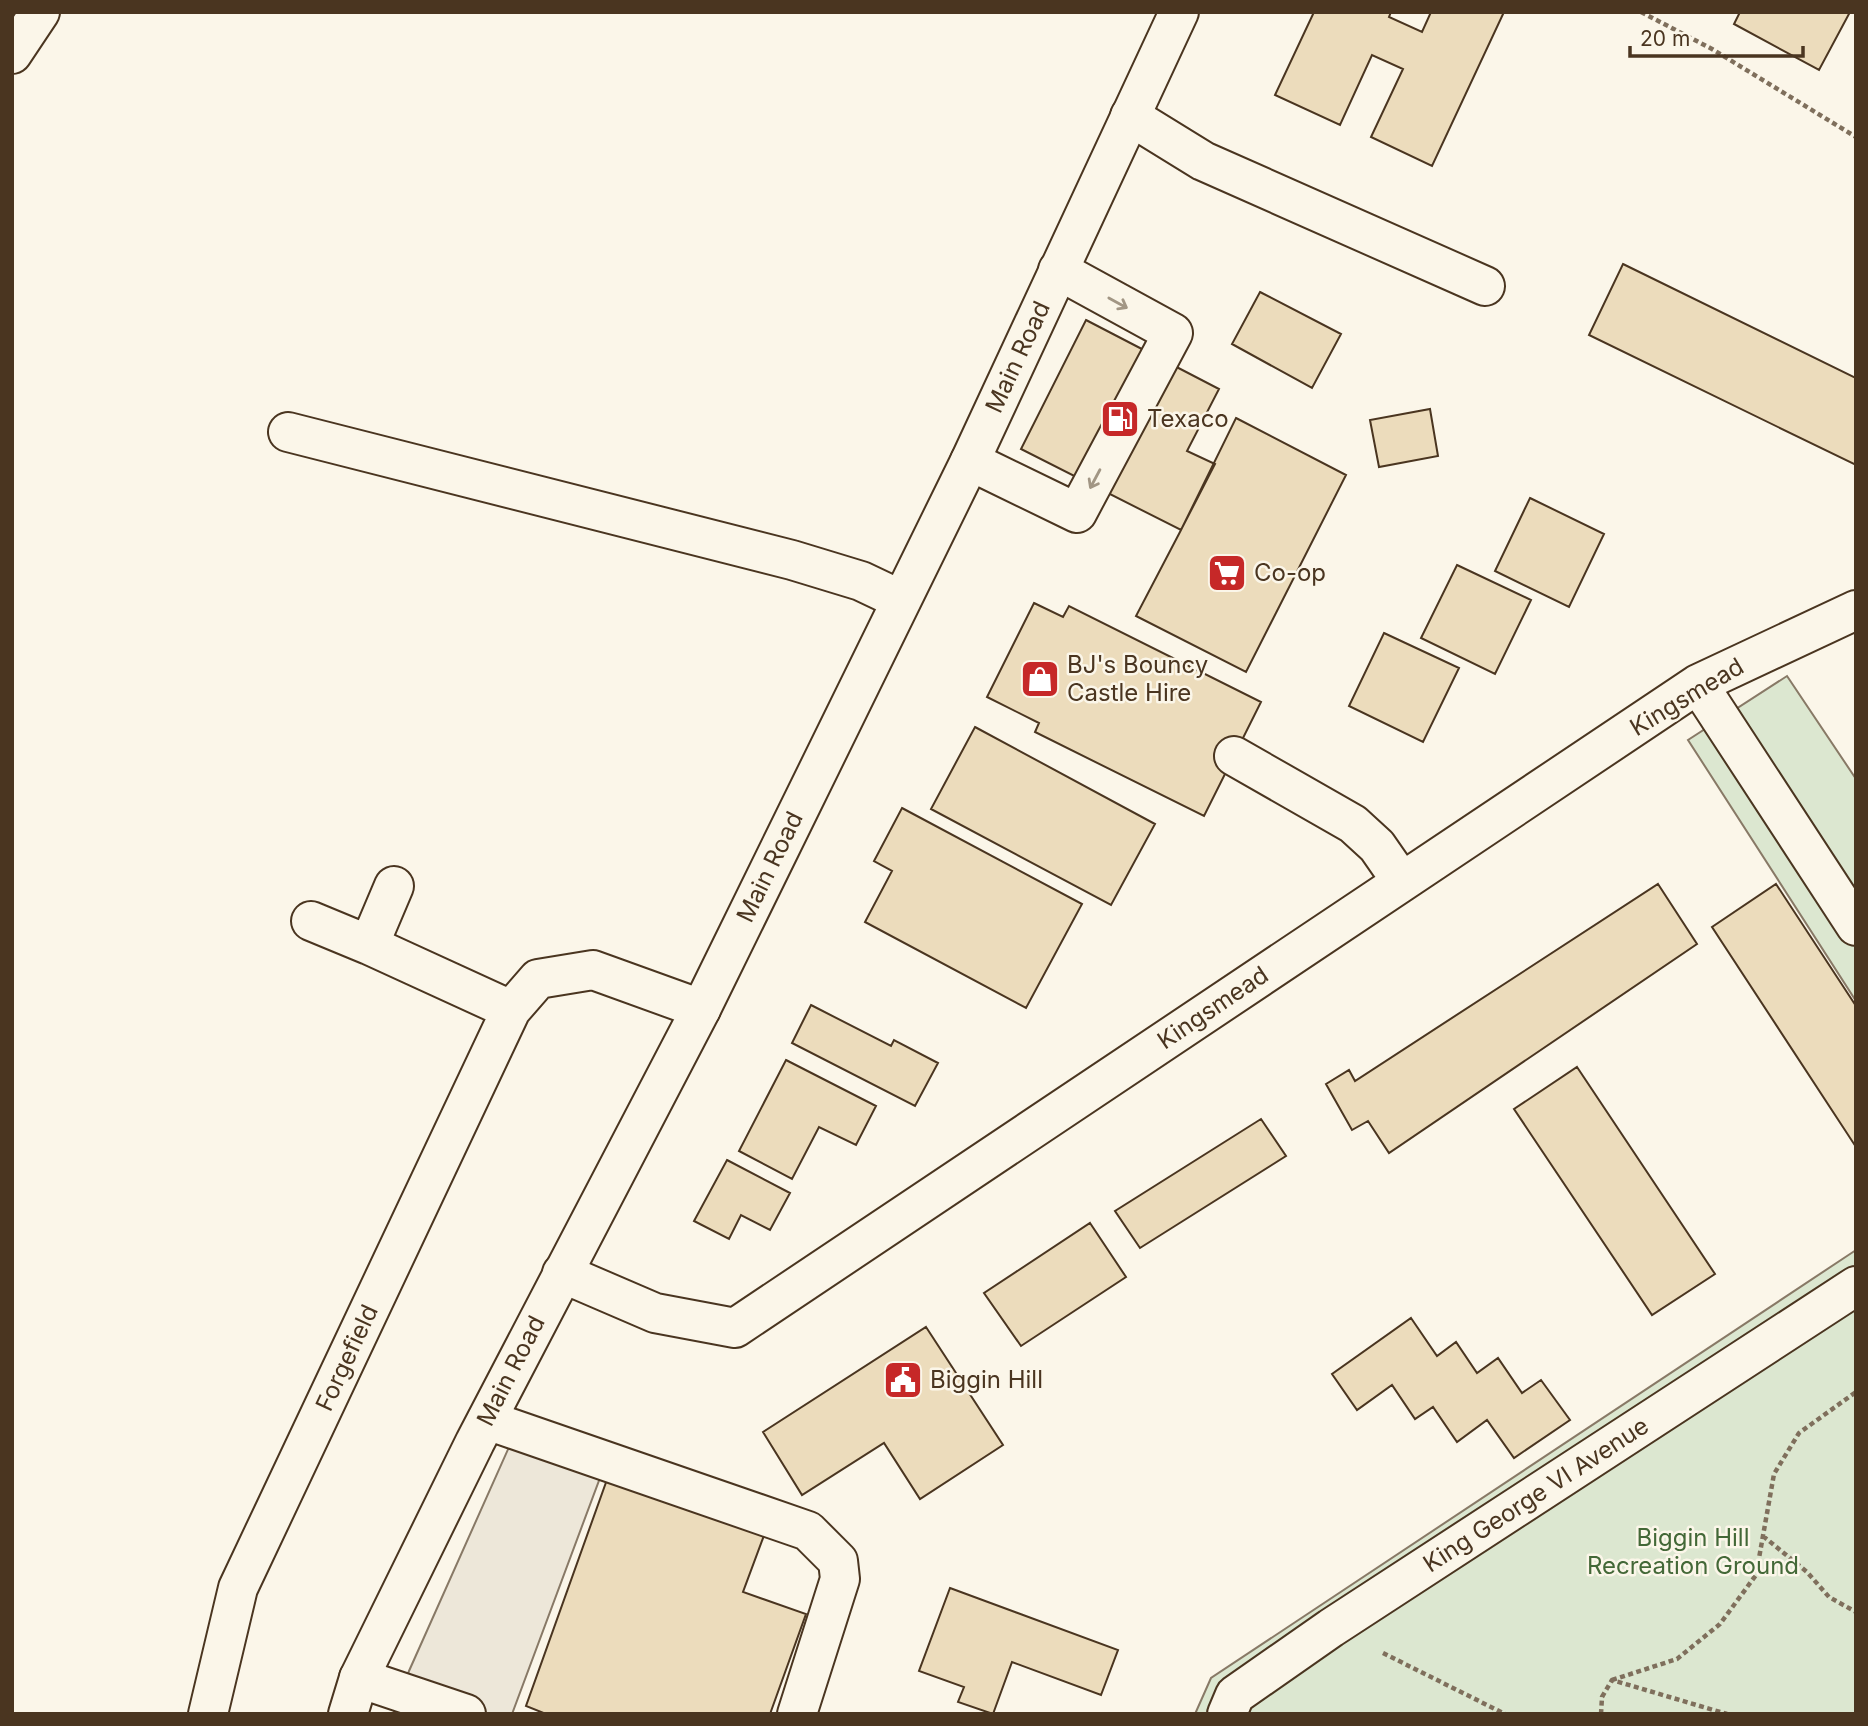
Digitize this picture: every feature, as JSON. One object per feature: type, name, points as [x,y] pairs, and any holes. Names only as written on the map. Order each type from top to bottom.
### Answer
[{"type":"street","points":[[12,54],[40,12]]},
{"type":"street","name":"Main Road","points":[[354,1696],[486,1420],[701,1009],[970,461],[1179,12]]},
{"type":"street","points":[[1130,116],[1203,161],[1485,286]]},
{"type":"street","points":[[970,461],[1077,513],[1172,333],[1058,270]]},
{"type":"street","points":[[288,432],[792,560],[861,581],[901,600]]},
{"type":"street","name":"Kingsmead","points":[[562,1273],[654,1313],[735,1328],[1698,684],[1856,610]]},
{"type":"street","points":[[1698,684],[1856,926]]},
{"type":"street","points":[[1234,756],[1353,824],[1377,846],[1402,882]]},
{"type":"street","points":[[369,945],[394,886]]},
{"type":"street","points":[[311,921],[510,1010]]},
{"type":"street","name":"Forgefield","points":[[208,1714],[238,1588],[510,1010],[538,979],[593,970],[701,1009]]},
{"type":"street","name":"King George VI Avenue","points":[[1227,1714],[1235,1695],[1331,1628],[1856,1286]]},
{"type":"street","points":[[486,1420],[808,1531],[826,1547],[838,1561],[840,1579],[797,1714]]},
{"type":"street","points":[[354,1696],[466,1714]]},
{"type":"path","points":[[1641,12],[1712,49],[1856,137]]},
{"type":"path","points":[[1601,1714],[1602,1697],[1612,1679],[1677,1659],[1720,1624],[1756,1575],[1773,1474],[1799,1433],[1856,1392]]},
{"type":"path","points":[[1763,1536],[1807,1572],[1829,1597],[1856,1612]]},
{"type":"path","points":[[1331,1628],[1505,1714]]},
{"type":"path","points":[[1612,1679],[1727,1714]]},
{"type":"green space","points":[[1787,676],[1856,779],[1856,1001],[1688,740]]},
{"type":"green space","name":"Biggin Hill Recreation Ground","points":[[1856,1250],[1856,1714],[1195,1714],[1211,1678]]},
{"type":"shaded area","points":[[522,1418],[610,1451],[512,1714],[393,1714],[409,1671]]},
{"type":"building","points":[[1314,12],[1391,12],[1389,17],[1422,32],[1431,12],[1504,12],[1432,166],[1371,137],[1403,69],[1372,55],[1340,125],[1275,95]]},
{"type":"building","points":[[1740,12],[1850,12],[1819,70],[1734,24]]},
{"type":"building","points":[[1623,264],[1856,378],[1856,465],[1589,335]]},
{"type":"building","points":[[1260,292],[1341,334],[1312,388],[1232,344]]},
{"type":"building","name":"Texaco","points":[[1086,320],[1219,389],[1187,451],[1215,464],[1181,530],[1021,449]]},
{"type":"building","points":[[1430,409],[1438,456],[1379,467],[1370,420]]},
{"type":"building","name":"Co-op","points":[[1236,418],[1346,475],[1246,672],[1136,616]]},
{"type":"building","points":[[1530,498],[1604,534],[1569,607],[1495,571]]},
{"type":"building","points":[[1457,565],[1531,600],[1495,674],[1421,638]]},
{"type":"building","points":[[1034,603],[1063,617],[1069,606],[1261,702],[1204,816],[1035,732],[1039,723],[987,697]]},
{"type":"building","points":[[1384,633],[1459,668],[1423,742],[1349,706]]},
{"type":"building","points":[[975,727],[1155,824],[1111,905],[931,809]]},
{"type":"building","points":[[902,808],[1082,904],[1026,1008],[865,922],[892,871],[874,861]]},
{"type":"building","points":[[1658,884],[1697,944],[1389,1153],[1368,1121],[1352,1130],[1326,1084],[1349,1070],[1355,1081]]},
{"type":"building","points":[[1776,884],[1856,1006],[1856,1147],[1712,927]]},
{"type":"building","points":[[811,1005],[891,1046],[894,1040],[938,1063],[915,1106],[792,1043]]},
{"type":"building","points":[[786,1060],[876,1106],[856,1145],[819,1127],[792,1179],[739,1151]]},
{"type":"building","points":[[1577,1067],[1715,1274],[1652,1315],[1514,1109]]},
{"type":"building","points":[[1261,1119],[1286,1156],[1140,1248],[1115,1211]]},
{"type":"building","points":[[727,1160],[790,1193],[770,1230],[741,1215],[729,1239],[694,1221]]},
{"type":"building","points":[[1090,1223],[1126,1277],[1021,1346],[984,1293]]},
{"type":"building","points":[[1411,1318],[1437,1356],[1456,1342],[1477,1373],[1498,1358],[1522,1393],[1541,1380],[1570,1420],[1514,1458],[1487,1420],[1457,1442],[1433,1407],[1415,1419],[1392,1385],[1357,1410],[1332,1374]]},
{"type":"building","name":"Biggin Hill","points":[[926,1327],[1003,1445],[920,1499],[884,1443],[802,1495],[763,1432]]},
{"type":"building","points":[[609,1474],[766,1530],[743,1592],[806,1614],[770,1714],[546,1714],[526,1706]]},
{"type":"building","points":[[950,1588],[1118,1650],[1101,1695],[1012,1662],[993,1714],[958,1702],[964,1687],[919,1671]]},
{"type":"place","name":"Texaco","points":[[1120,419]]},
{"type":"place","name":"Co-op","points":[[1227,573]]},
{"type":"place","name":"BJ's Bouncy Castle Hire","points":[[1040,679]]},
{"type":"place","name":"Biggin Hill","points":[[903,1380]]}]
